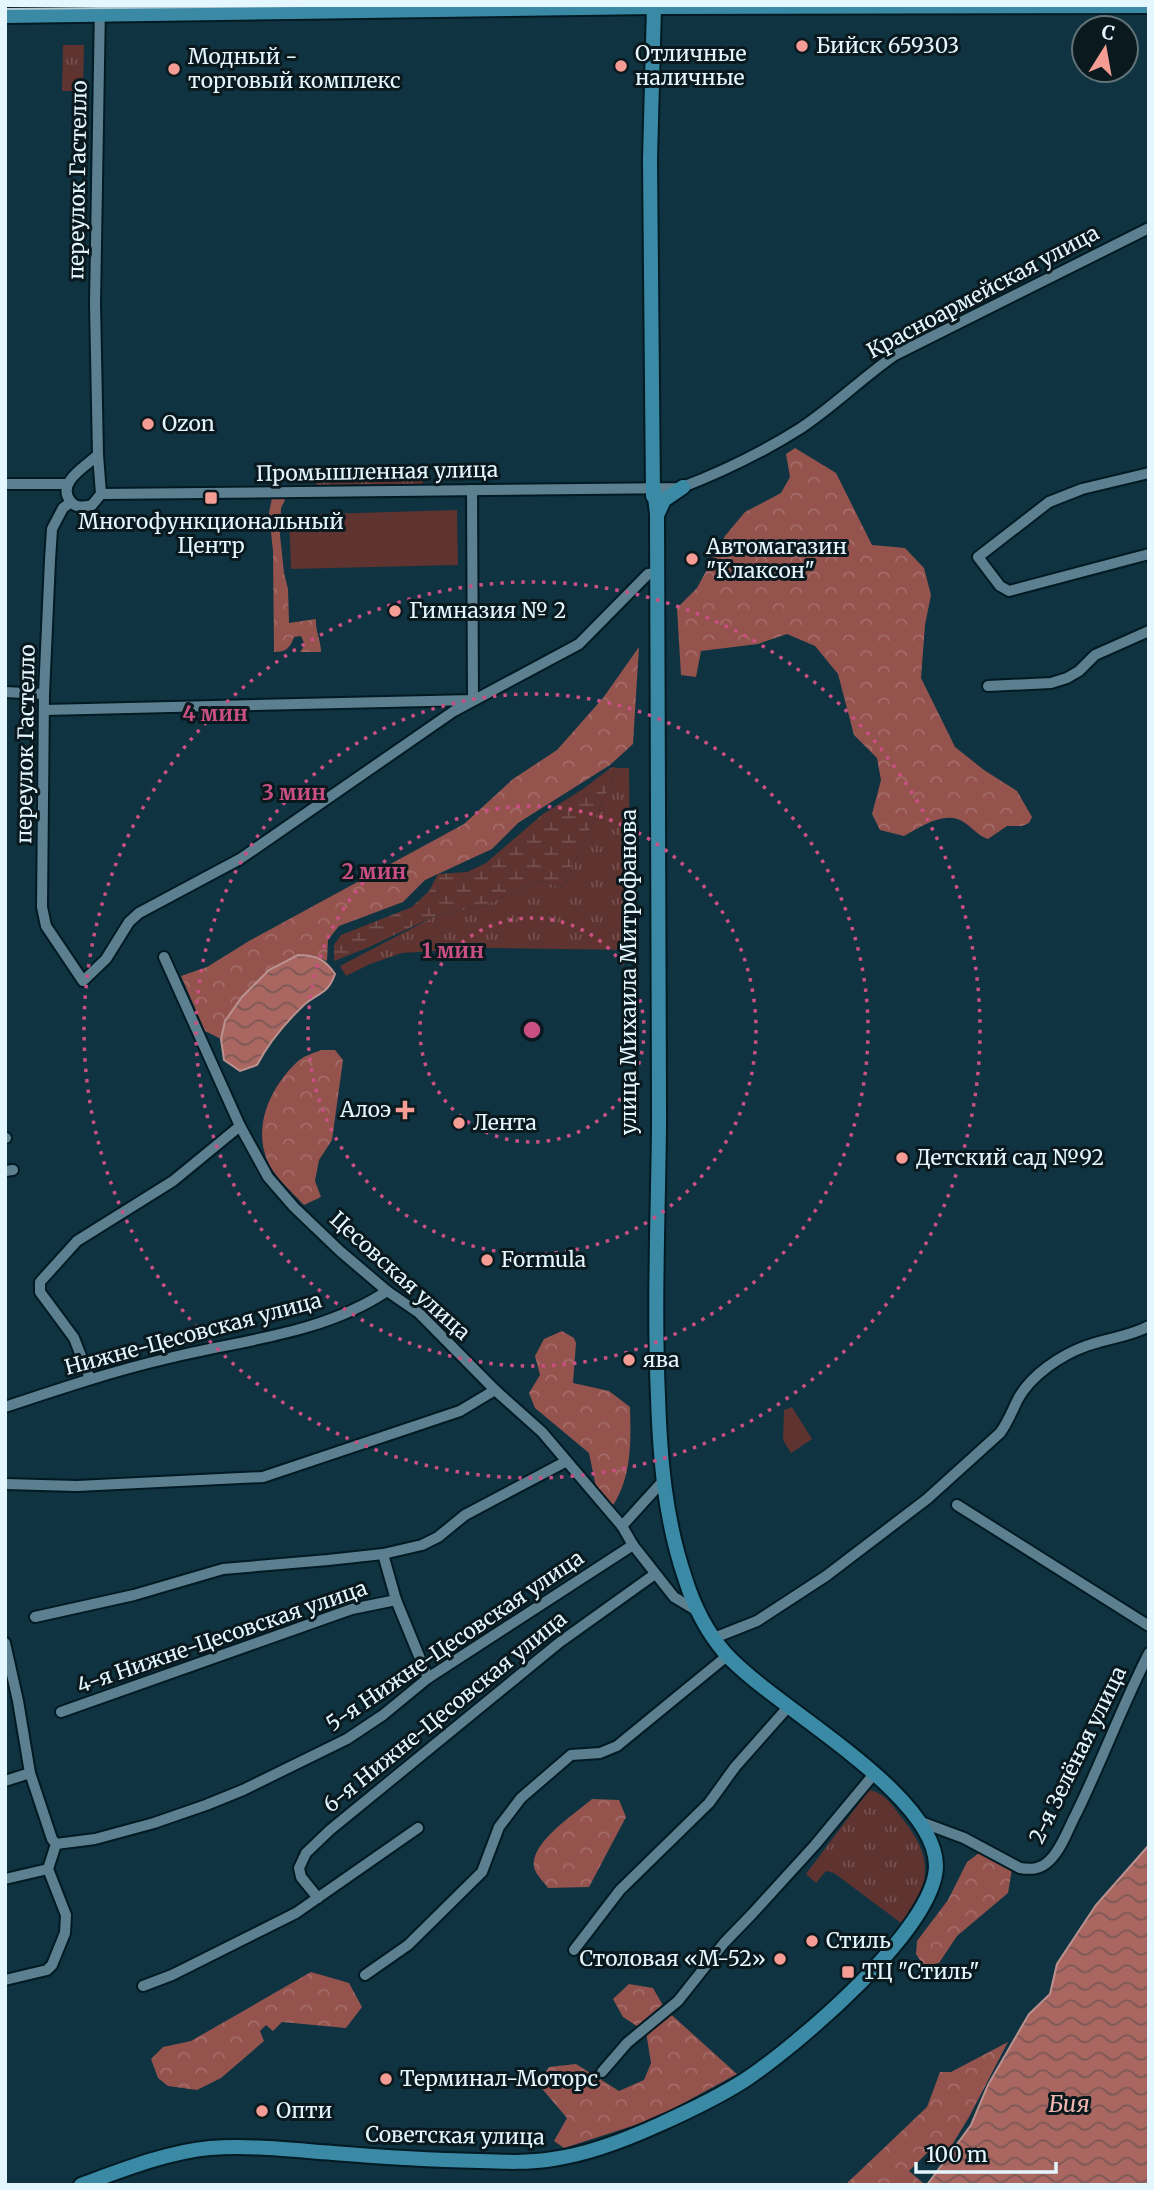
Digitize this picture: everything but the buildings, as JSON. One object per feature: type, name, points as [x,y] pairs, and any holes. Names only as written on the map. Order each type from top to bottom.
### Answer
[{"type":"main road","name":"улица Михаила Митрофанова","points":[[657,6],[657,156],[651,237],[653,734],[659,1135],[655,1307],[662,1482],[678,1558],[699,1612],[727,1656],[874,1774]]},
{"type":"main road","points":[[5,16],[100,10],[1149,6]]},
{"type":"main road","points":[[657,514],[664,500],[683,487]]},
{"type":"main road","name":"улица Михаила Митрофанова","points":[[654,488],[657,514],[654,573]]},
{"type":"main road","name":"Советская улица","points":[[81,2185],[181,2153],[217,2147],[444,2160],[538,2161],[588,2150],[657,2126],[713,2099],[803,2036],[908,1931],[930,1895],[934,1880],[935,1851],[921,1822],[874,1774]]},
{"type":"street","name":"переулок Гастелло","points":[[100,10],[95,304],[101,490]]},
{"type":"street","name":"Красноармейская улица","points":[[654,488],[683,487],[734,466],[802,427],[867,374],[895,355],[1149,228]]},
{"type":"street","points":[[68,493],[72,477],[98,455]]},
{"type":"street","points":[[5,484],[68,493],[85,507],[92,505],[101,490],[93,475],[79,473]]},
{"type":"street","points":[[1149,473],[1082,489],[1049,502],[978,557],[1000,586],[1009,591],[1149,554]]},
{"type":"street","name":"Промышленная улица","points":[[101,490],[654,488]]},
{"type":"street","points":[[472,490],[473,700]]},
{"type":"street","name":"переулок Гастелло","points":[[68,493],[52,529],[44,694],[42,907],[46,926],[83,981],[106,959],[129,922],[139,913],[240,859],[473,700]]},
{"type":"street","points":[[44,710],[473,700],[540,667],[579,644],[654,573]]},
{"type":"street","points":[[988,686],[1041,684],[1067,678],[1079,671],[1095,655],[1149,631]]},
{"type":"street","points":[[5,692],[44,694]]},
{"type":"street","name":"Цесовская улица","points":[[164,957],[240,1126],[268,1177],[294,1208],[387,1291],[419,1313],[495,1390],[542,1432],[622,1526],[633,1545],[674,1597],[699,1612]]},
{"type":"street","points":[[90,1378],[74,1338],[40,1292],[40,1282],[77,1241],[173,1181],[240,1126]]},
{"type":"street","name":"Нижне-Цесовская улица","points":[[5,1407],[90,1378],[311,1326],[367,1304],[387,1291]]},
{"type":"street","points":[[714,1638],[757,1621],[826,1576],[927,1499],[1000,1433],[1010,1419],[1019,1397],[1047,1368],[1084,1346],[1133,1334],[1149,1326]]},
{"type":"street","points":[[5,1484],[77,1486],[264,1477],[460,1410],[495,1390]]},
{"type":"street","points":[[34,1617],[134,1595],[223,1569],[383,1553],[430,1541],[465,1515],[565,1462]]},
{"type":"street","points":[[622,1526],[662,1482]]},
{"type":"street","points":[[957,1505],[1149,1626]]},
{"type":"street","name":"5-я Нижне-Цесовская улица","points":[[56,1844],[100,1838],[154,1823],[206,1805],[308,1759],[362,1730],[428,1678],[633,1545]]},
{"type":"street","points":[[383,1553],[396,1600],[428,1678]]},
{"type":"street","name":"6-я Нижне-Цесовская улица","points":[[318,1898],[301,1877],[299,1868],[306,1853],[330,1830],[560,1642],[655,1574]]},
{"type":"street","name":"4-я Нижне-Цесовская улица","points":[[61,1712],[352,1609],[396,1600]]},
{"type":"street","points":[[5,1643],[30,1773],[56,1844],[48,1869],[66,1916],[65,1933],[52,1965],[47,1970],[5,1980]]},
{"type":"street","name":"2-я Зелёная улица","points":[[921,1822],[964,1838],[1020,1868],[1028,1870],[1043,1866],[1059,1848],[1071,1824],[1149,1653]]},
{"type":"street","points":[[365,1975],[408,1945],[482,1872],[502,1821],[521,1798],[564,1760],[579,1753],[600,1753],[617,1745],[727,1656]]},
{"type":"street","points":[[574,1950],[620,1890],[709,1803],[741,1759],[789,1706]]},
{"type":"street","points":[[5,1781],[30,1773]]},
{"type":"street","points":[[602,2072],[627,2043],[678,2001],[724,1942],[754,1913],[874,1774]]},
{"type":"street","points":[[143,1986],[172,1975],[296,1913],[418,1828]]},
{"type":"street","points":[[5,1879],[48,1869]]},
{"type":"green space","points":[[63,45],[84,45],[83,91],[62,91]]},
{"type":"green space","points":[[795,448],[836,473],[872,545],[905,548],[924,568],[931,595],[925,625],[921,678],[955,747],[1017,791],[1032,817],[1029,823],[1007,826],[988,839],[958,819],[950,818],[926,824],[904,836],[880,830],[872,814],[881,780],[877,758],[854,735],[838,674],[815,646],[787,634],[758,644],[701,651],[696,677],[681,675],[677,608],[697,588],[725,536],[745,512],[781,493],[790,477],[786,454]]},
{"type":"green space","points":[[414,471],[422,472],[423,484],[316,485],[316,473],[326,472],[329,479],[412,478]]},
{"type":"green space","points":[[282,497],[285,500],[281,508],[280,535],[288,589],[289,623],[316,619],[321,652],[300,652],[305,645],[301,636],[294,637],[285,650],[274,652],[273,551],[269,513],[272,498]]},
{"type":"green space","points":[[457,510],[458,565],[291,569],[289,515]]},
{"type":"green space","points":[[639,647],[633,744],[610,765],[518,823],[492,849],[425,880],[403,902],[339,926],[328,940],[327,961],[311,955],[225,1021],[221,1039],[205,1031],[181,976],[207,967],[249,941],[464,824],[513,779],[557,750],[603,698]]},
{"type":"green space","points":[[612,767],[618,768],[563,888],[539,880],[483,906],[435,916],[334,961],[334,945],[341,935],[412,907],[429,891],[438,874],[467,872],[486,863],[543,814]]},
{"type":"green space","points":[[618,768],[629,768],[631,950],[484,948],[402,953],[346,976],[340,966],[435,916],[483,906],[539,880],[563,888]]},
{"type":"green space","points":[[321,1050],[335,1050],[343,1060],[332,1140],[319,1160],[315,1181],[321,1197],[304,1205],[271,1168],[265,1154],[262,1128],[268,1104],[280,1081],[299,1060]]},
{"type":"green space","points":[[562,1331],[574,1338],[576,1343],[573,1383],[609,1391],[630,1407],[627,1471],[619,1496],[612,1507],[596,1487],[589,1453],[535,1408],[529,1393],[540,1375],[535,1356],[544,1339]]},
{"type":"green space","points":[[792,1407],[812,1439],[791,1453],[783,1440],[784,1410]]},
{"type":"green space","points":[[869,1790],[884,1797],[895,1809],[914,1834],[922,1851],[925,1869],[921,1893],[901,1923],[834,1873],[826,1871],[816,1883],[806,1874]]},
{"type":"green space","points":[[592,1799],[619,1800],[626,1817],[589,1887],[548,1888],[535,1870],[534,1860],[538,1850],[554,1831]]},
{"type":"green space","points":[[979,1853],[999,1857],[1012,1869],[1008,1893],[957,1936],[939,1963],[924,1966],[916,1954],[917,1941],[948,1900],[967,1862]]},
{"type":"green space","points":[[311,1972],[349,1983],[362,2007],[346,2028],[282,2022],[273,2031],[266,2025],[260,2031],[264,2041],[221,2078],[197,2090],[168,2086],[158,2078],[151,2059],[163,2047],[191,2041]]},
{"type":"green space","points":[[629,1984],[653,1988],[665,2009],[737,2074],[654,2119],[564,2148],[554,2141],[567,2118],[538,2084],[549,2067],[576,2064],[619,2091],[644,2080],[651,2063],[646,2032],[623,2017],[613,1999]]},
{"type":"green space","points":[[1008,2042],[949,2150],[931,2149],[909,2171],[922,2185],[845,2185],[927,2107],[940,2072],[951,2072]]},
{"type":"water","points":[[298,955],[324,961],[335,974],[332,981],[291,1018],[257,1065],[240,1071],[224,1060],[221,1039],[225,1021],[242,997],[269,970]]},
{"type":"water","name":"Бия","points":[[1149,1845],[1149,2185],[927,2185],[971,2125],[988,2085],[1029,2014],[1050,1994],[1057,1964],[1096,1905]]},
{"type":"tram line","points":[[5,9],[411,5]]},
{"type":"place","name":"Бийск 659303","points":[[802,46]]},
{"type":"place","name":"Отличные наличные","points":[[621,66]]},
{"type":"place","name":"Модный - торговый комплекс","points":[[174,69]]},
{"type":"place","name":"Ozon","points":[[148,424]]},
{"type":"place","name":"Многофункциональный Центр","points":[[211,498]]},
{"type":"place","name":"Автомагазин \"Клаксон\"","points":[[692,559]]},
{"type":"place","name":"Гимназия № 2","points":[[395,611]]},
{"type":"place","name":"Алоэ","points":[[405,1110]]},
{"type":"place","name":"Лента","points":[[459,1123]]},
{"type":"place","name":"Детский сад №92","points":[[902,1158]]},
{"type":"place","name":"Formula","points":[[487,1260]]},
{"type":"place","name":"ява","points":[[629,1360]]},
{"type":"place","name":"Стиль","points":[[812,1941]]},
{"type":"place","name":"Столовая «М-52»","points":[[780,1959]]},
{"type":"place","name":"ТЦ \"Стиль\"","points":[[848,1972]]},
{"type":"place","name":"Терминал-Моторс","points":[[386,2079]]},
{"type":"place","name":"Опти","points":[[262,2111]]}]
